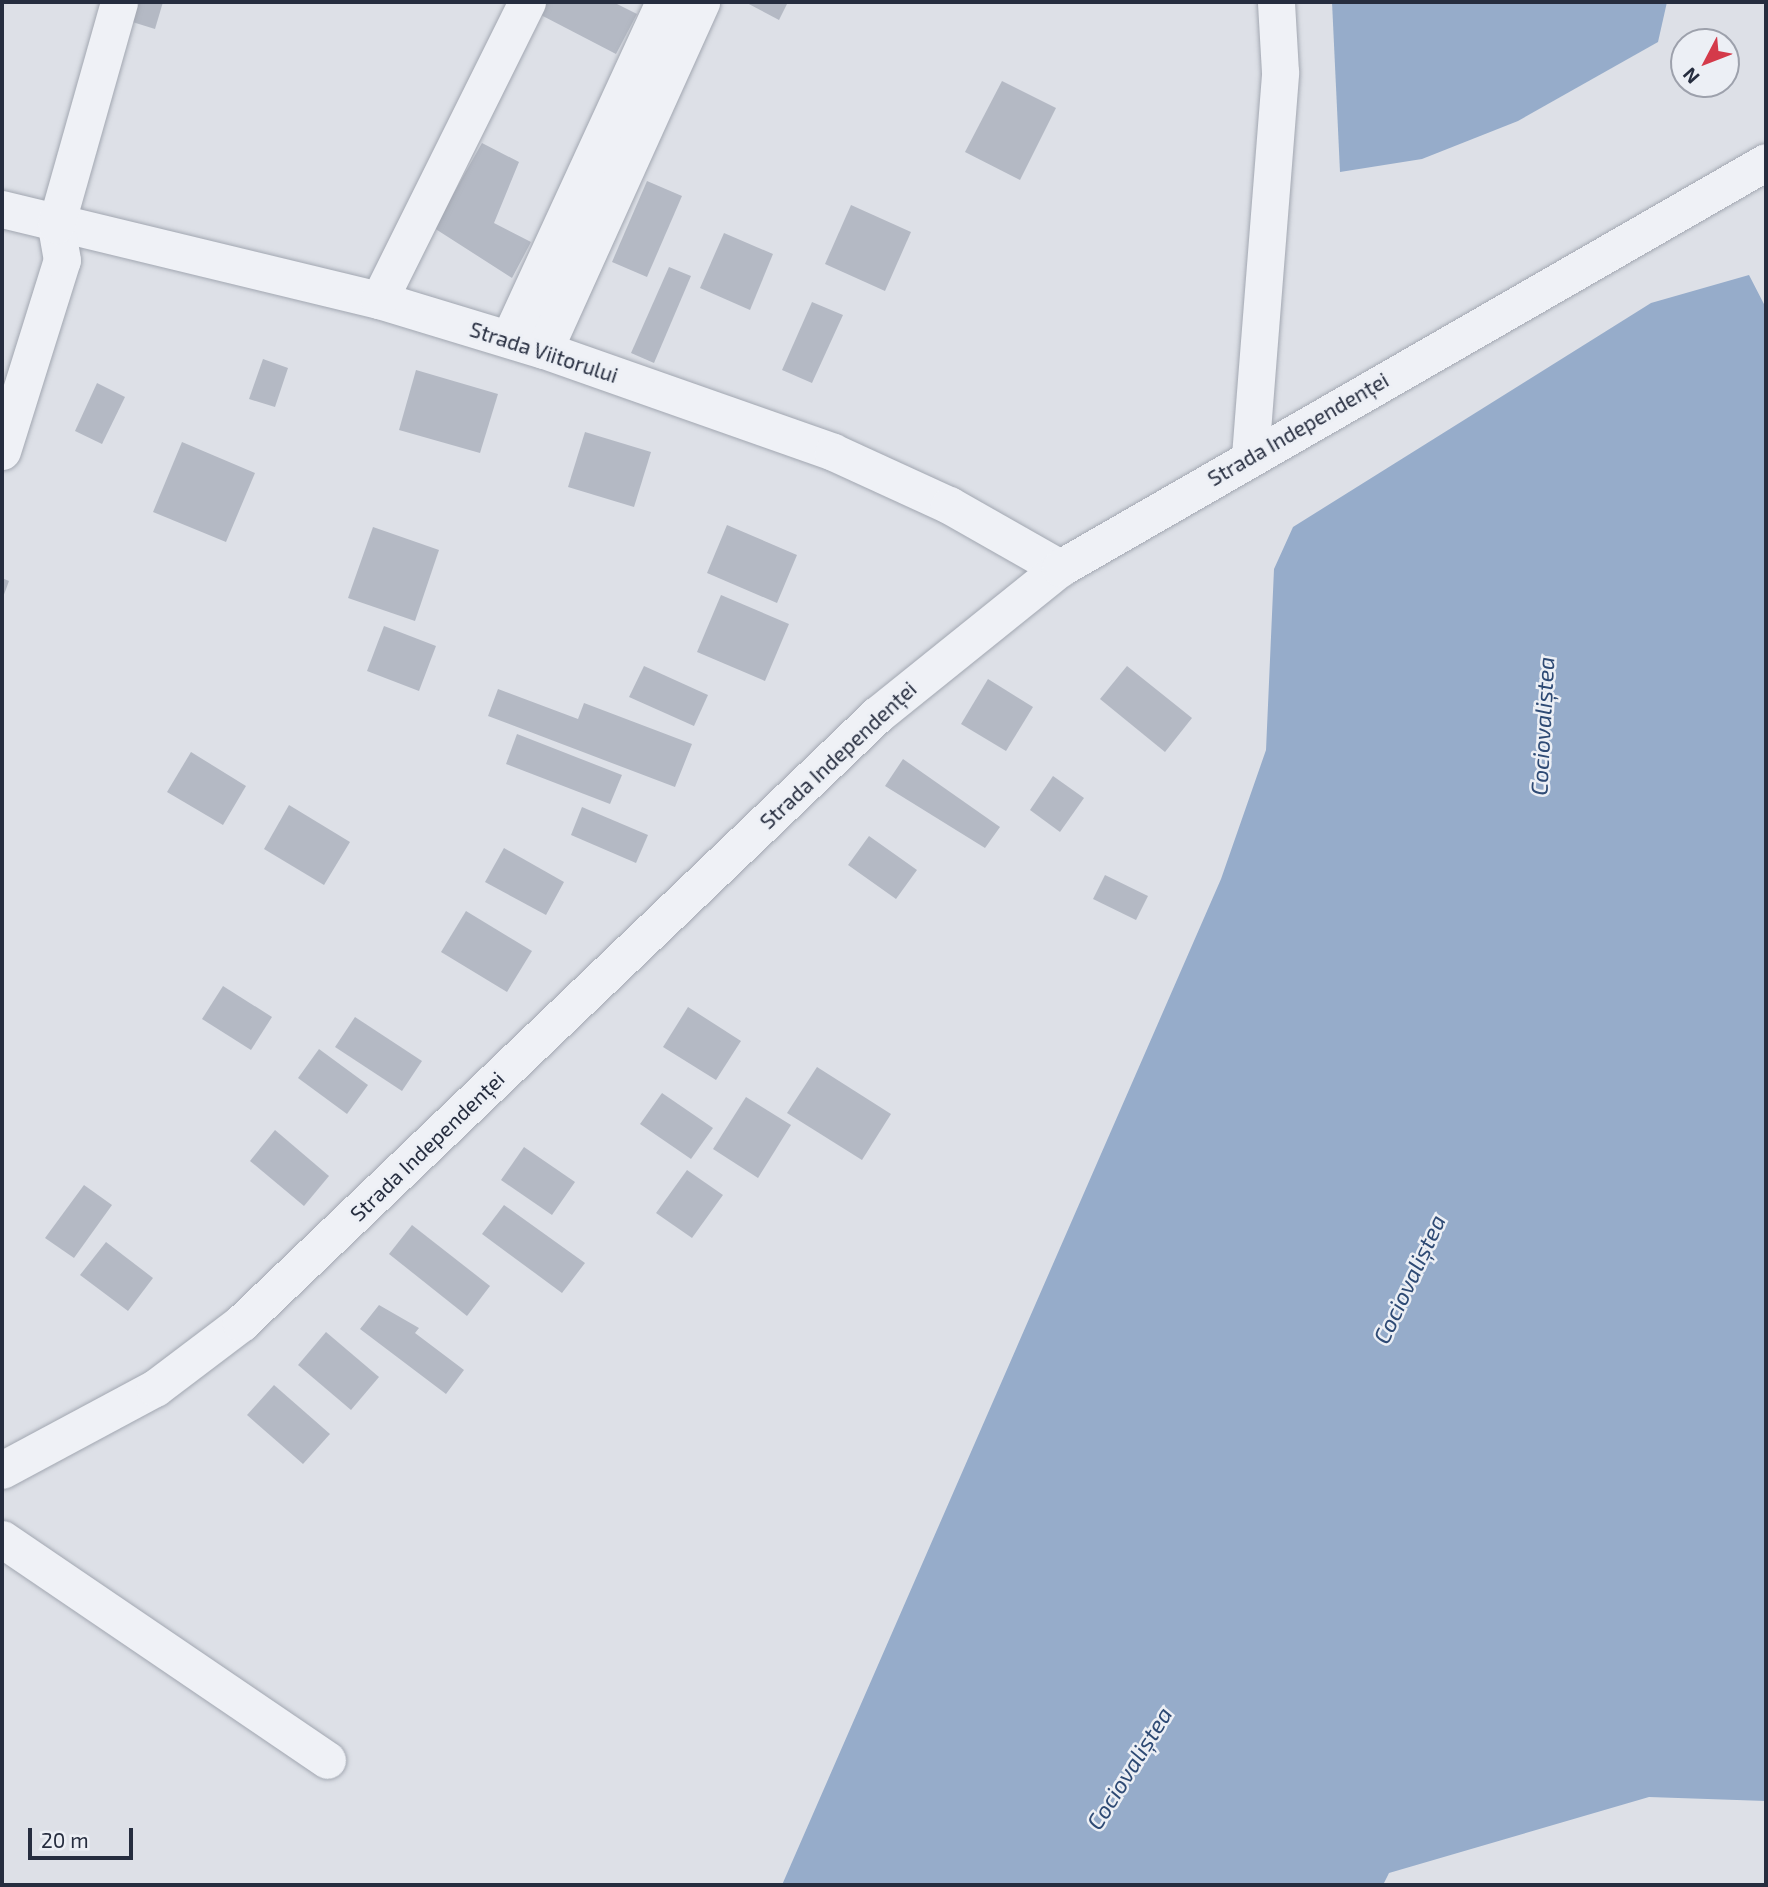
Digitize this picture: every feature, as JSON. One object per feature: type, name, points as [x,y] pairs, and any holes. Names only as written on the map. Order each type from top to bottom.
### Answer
[{"type":"street","points":[[2,451],[62,260],[56,225],[119,2]]},
{"type":"street","points":[[379,300],[527,2]]},
{"type":"street","points":[[509,340],[664,2]]},
{"type":"street","points":[[544,350],[701,2]]},
{"type":"street","points":[[1250,456],[1280,72],[1276,2]]},
{"type":"street","name":"Strada Independenței","points":[[2,1470],[155,1388],[241,1323],[877,715],[1060,568],[1250,456],[1766,162]]},
{"type":"street","name":"Strada Viitorului","points":[[2,209],[56,225],[379,300],[544,350],[833,452],[949,505],[1060,568]]},
{"type":"street","points":[[2,1539],[327,1760]]},
{"type":"water","points":[[1332,2],[1667,2],[1658,42],[1518,121],[1422,159],[1340,172]]},
{"type":"water","name":"Cociovaliștea","points":[[1749,275],[1766,308],[1766,1801],[1649,1797],[1389,1873],[1383,1885],[782,1885],[1221,879],[1266,750],[1274,569],[1293,527],[1651,303]]},
{"type":"building","points":[[132,2],[163,2],[155,29],[126,20]]},
{"type":"building","points":[[546,2],[613,2],[637,14],[616,54],[539,14]]},
{"type":"building","points":[[745,2],[788,2],[779,20]]},
{"type":"building","points":[[1002,81],[1056,108],[1020,180],[965,152]]},
{"type":"building","points":[[482,143],[519,162],[494,223],[531,242],[512,278],[434,228]]},
{"type":"building","points":[[647,181],[682,196],[647,277],[612,262]]},
{"type":"building","points":[[851,205],[911,232],[885,291],[825,264]]},
{"type":"building","points":[[724,233],[773,254],[750,310],[700,288]]},
{"type":"building","points":[[669,267],[691,276],[654,363],[631,353]]},
{"type":"building","points":[[812,302],[843,315],[812,383],[782,370]]},
{"type":"building","points":[[263,359],[288,368],[275,407],[249,399]]},
{"type":"building","points":[[416,370],[498,394],[480,453],[399,430]]},
{"type":"building","points":[[97,383],[125,397],[102,444],[75,431]]},
{"type":"building","points":[[585,432],[651,452],[634,507],[568,487]]},
{"type":"building","points":[[182,442],[255,473],[226,542],[153,512]]},
{"type":"building","points":[[727,525],[797,555],[777,603],[707,573]]},
{"type":"building","points":[[373,527],[439,550],[415,621],[348,598]]},
{"type":"building","points":[[2,578],[9,581],[2,600]]},
{"type":"building","points":[[721,595],[789,624],[765,681],[697,652]]},
{"type":"building","points":[[384,626],[436,646],[419,691],[367,671]]},
{"type":"building","points":[[644,666],[708,695],[694,726],[629,697]]},
{"type":"building","points":[[1127,666],[1192,718],[1165,752],[1100,699]]},
{"type":"building","points":[[988,679],[1033,707],[1006,751],[961,724]]},
{"type":"building","points":[[498,689],[578,719],[584,703],[692,744],[675,787],[488,716]]},
{"type":"building","points":[[517,734],[622,775],[610,804],[506,764]]},
{"type":"building","points":[[191,752],[246,786],[223,825],[167,792]]},
{"type":"building","points":[[903,759],[1000,827],[985,848],[885,786]]},
{"type":"building","points":[[1053,776],[1084,798],[1060,832],[1030,810]]},
{"type":"building","points":[[289,805],[350,842],[324,885],[264,849]]},
{"type":"building","points":[[582,807],[648,835],[636,863],[571,835]]},
{"type":"building","points":[[869,836],[917,870],[896,899],[848,865]]},
{"type":"building","points":[[504,848],[564,882],[546,915],[485,882]]},
{"type":"building","points":[[1105,875],[1148,896],[1136,920],[1093,899]]},
{"type":"building","points":[[466,911],[532,951],[507,992],[441,952]]},
{"type":"building","points":[[223,986],[272,1017],[251,1050],[202,1019]]},
{"type":"building","points":[[688,1007],[741,1041],[716,1080],[663,1047]]},
{"type":"building","points":[[355,1017],[422,1061],[402,1091],[335,1047]]},
{"type":"building","points":[[319,1049],[368,1085],[347,1114],[298,1078]]},
{"type":"building","points":[[817,1067],[891,1114],[862,1160],[787,1113]]},
{"type":"building","points":[[662,1093],[713,1128],[691,1159],[640,1124]]},
{"type":"building","points":[[746,1097],[791,1125],[758,1178],[713,1149]]},
{"type":"building","points":[[275,1130],[329,1176],[304,1206],[250,1161]]},
{"type":"building","points":[[524,1147],[575,1182],[552,1215],[501,1180]]},
{"type":"building","points":[[687,1170],[723,1195],[692,1238],[656,1213]]},
{"type":"building","points":[[84,1185],[112,1205],[74,1258],[45,1238]]},
{"type":"building","points":[[504,1205],[585,1263],[562,1293],[482,1234]]},
{"type":"building","points":[[412,1225],[490,1286],[467,1316],[389,1254]]},
{"type":"building","points":[[106,1242],[153,1278],[128,1311],[80,1275]]},
{"type":"building","points":[[379,1305],[419,1328],[415,1333],[464,1370],[446,1394],[360,1329]]},
{"type":"building","points":[[326,1332],[379,1377],[351,1410],[298,1365]]},
{"type":"building","points":[[274,1385],[330,1434],[303,1464],[247,1415]]}]
